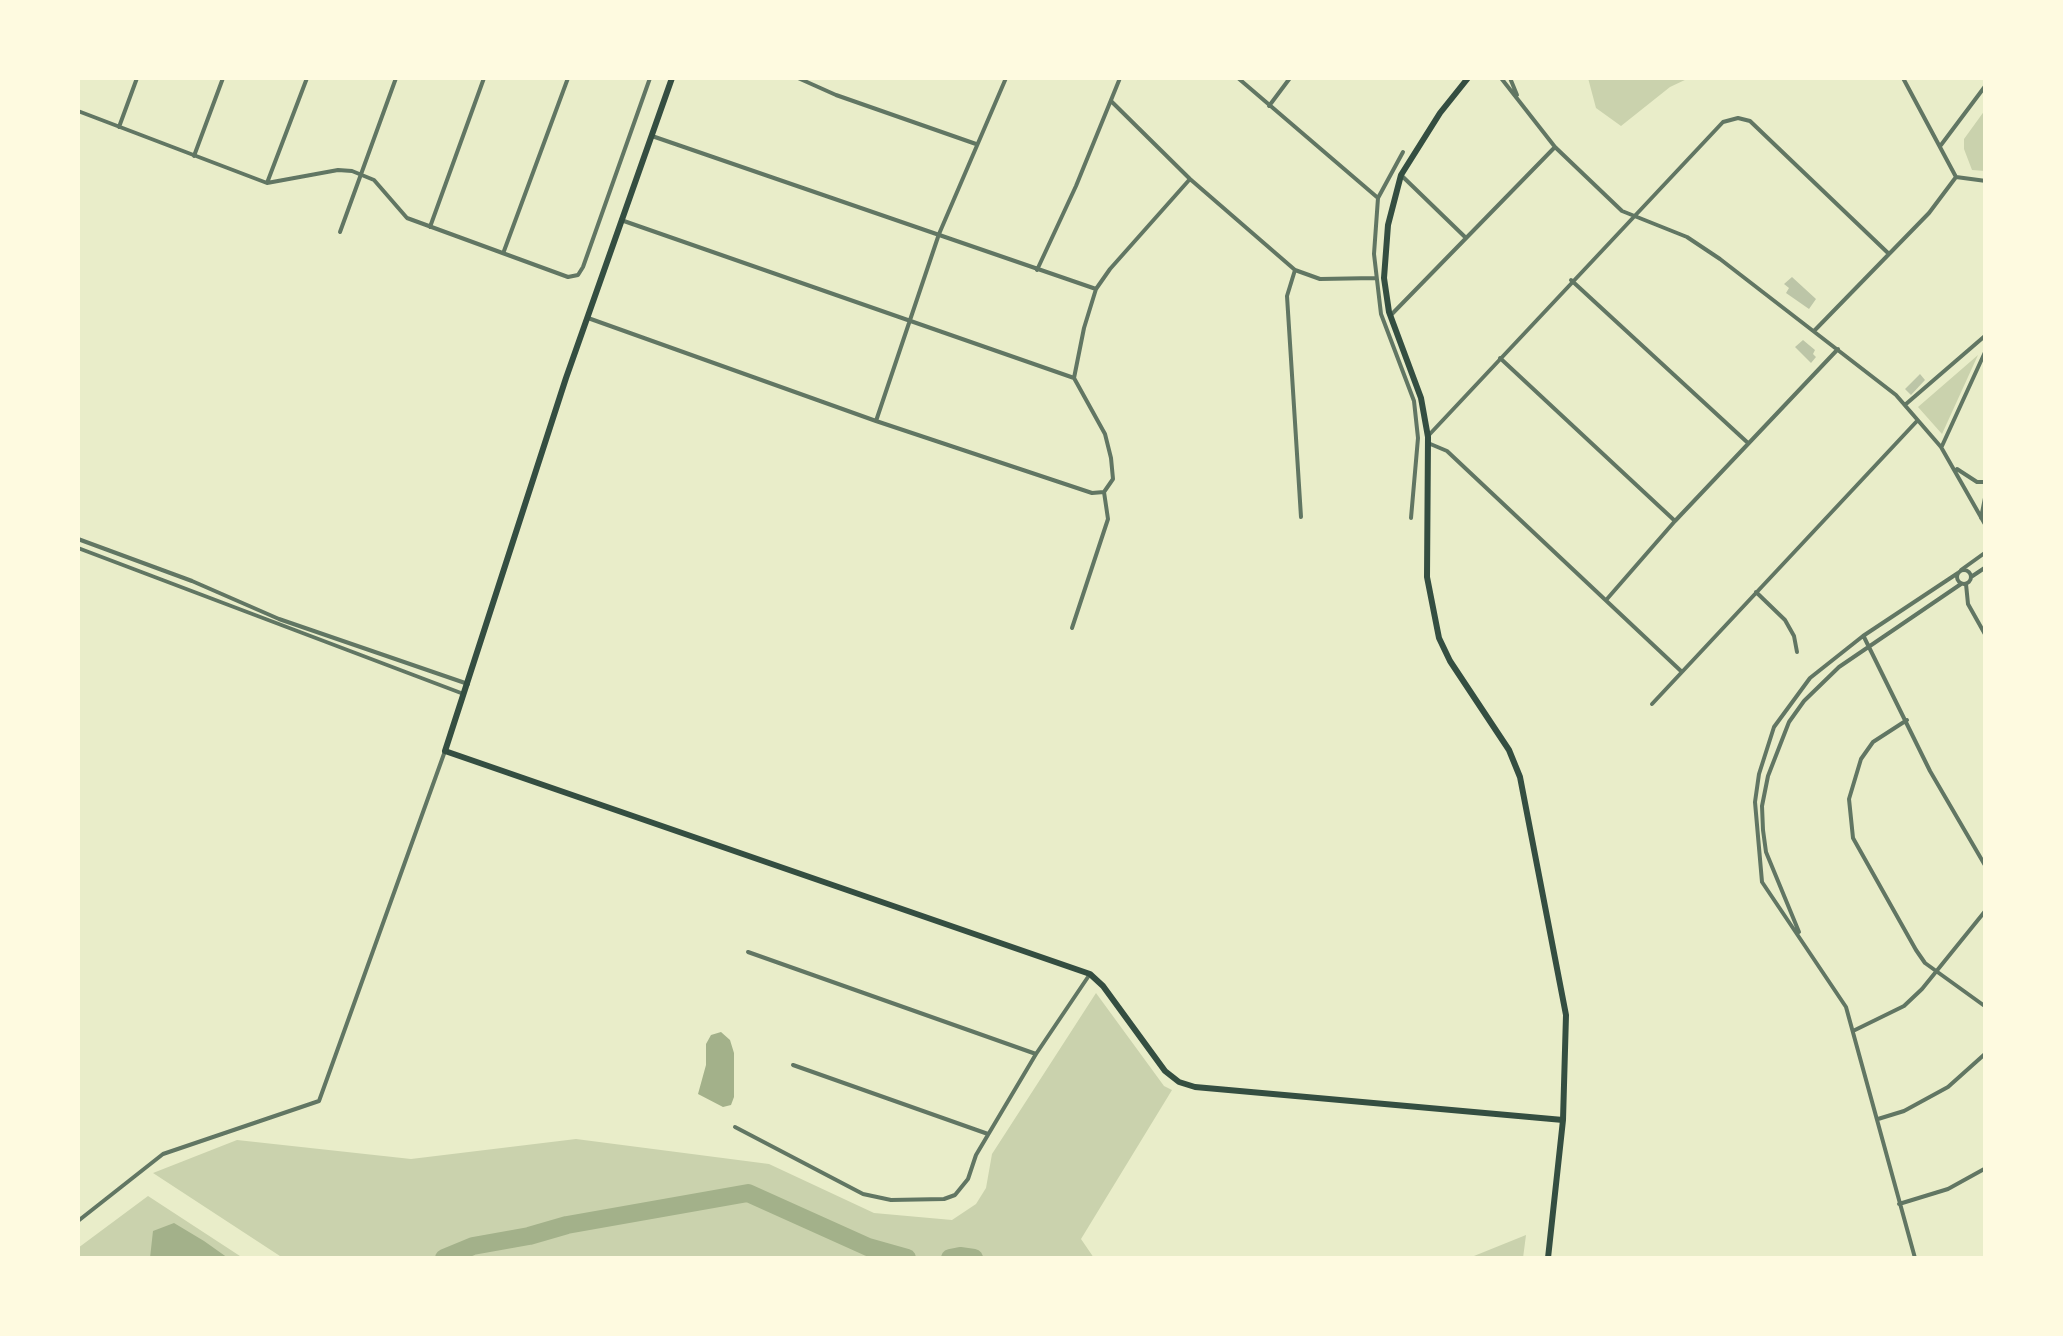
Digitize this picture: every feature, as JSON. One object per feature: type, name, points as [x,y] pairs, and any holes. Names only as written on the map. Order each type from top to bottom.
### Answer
[{"type":"main road","points":[[672,78],[588,318],[446,751],[1090,974],[1103,986],[1165,1072],[1180,1082],[1563,1120]]},
{"type":"main road","points":[[1468,79],[1440,113],[1402,175],[1388,225],[1384,259],[1390,316],[1421,398],[1428,440],[1429,597],[1439,638],[1450,660],[1510,750],[1520,777],[1566,1015],[1563,1120],[1545,1258]]},
{"type":"street","points":[[119,127],[138,78]]},
{"type":"street","points":[[194,156],[223,78]]},
{"type":"street","points":[[267,183],[306,78]]},
{"type":"street","points":[[340,232],[396,78]]},
{"type":"street","points":[[430,227],[484,78]]},
{"type":"street","points":[[504,253],[568,78]]},
{"type":"street","points":[[78,111],[267,183],[338,170],[360,174],[374,180],[407,218],[568,277],[578,275],[583,266],[650,78]]},
{"type":"street","points":[[798,78],[854,102],[976,144]]},
{"type":"street","points":[[876,421],[939,234],[1006,78]]},
{"type":"street","points":[[1037,270],[1120,78]]},
{"type":"street","points":[[1238,78],[1378,198]]},
{"type":"street","points":[[1269,106],[1290,78]]},
{"type":"street","points":[[1502,78],[1555,147],[1599,192],[1632,217],[1686,237],[1816,330],[1906,404],[1942,447],[1984,522]]},
{"type":"street","points":[[1510,78],[1518,100]]},
{"type":"street","points":[[1903,78],[1956,177]]},
{"type":"street","points":[[1941,145],[1986,84]]},
{"type":"street","points":[[1111,102],[1190,179],[1295,270],[1320,279],[1375,278]]},
{"type":"street","points":[[1682,672],[1446,451],[1428,440],[1571,280],[1723,122],[1750,120],[1888,253]]},
{"type":"street","points":[[651,136],[1096,289]]},
{"type":"street","points":[[1390,316],[1555,147]]},
{"type":"street","points":[[1403,152],[1378,198],[1375,278],[1381,314],[1414,401],[1418,438],[1412,518]]},
{"type":"street","points":[[1402,175],[1465,237]]},
{"type":"street","points":[[1956,177],[1986,180]]},
{"type":"street","points":[[1816,330],[1929,213],[1956,177]]},
{"type":"street","points":[[588,318],[876,421],[1092,493],[1104,492],[1113,479],[1112,458],[1105,434],[1074,378],[1077,356],[1096,289],[1134,239],[1190,179]]},
{"type":"street","points":[[621,220],[1074,378]]},
{"type":"street","points":[[1295,270],[1287,296],[1301,518]]},
{"type":"street","points":[[1571,280],[1748,442]]},
{"type":"street","points":[[1906,404],[1986,335]]},
{"type":"street","points":[[1606,599],[1838,349]]},
{"type":"street","points":[[1942,447],[1986,350]]},
{"type":"street","points":[[1500,358],[1675,521]]},
{"type":"street","points":[[1652,704],[1918,420]]},
{"type":"street","points":[[1953,466],[1977,482],[1986,482]]},
{"type":"street","points":[[1072,628],[1108,519],[1104,492]]},
{"type":"street","points":[[1984,522],[1986,493]]},
{"type":"street","points":[[78,539],[279,619],[468,684]]},
{"type":"street","points":[[78,548],[465,694]]},
{"type":"street","points":[[1915,1258],[1846,1007],[1762,882],[1755,802],[1759,774],[1783,712],[1810,678],[1863,636],[1986,552]]},
{"type":"street","points":[[1801,936],[1766,852],[1762,806],[1768,776],[1789,722],[1804,701],[1840,668],[1986,567]]},
{"type":"street","points":[[1959,572],[1968,571],[1971,577]]},
{"type":"street","points":[[1959,572],[1968,604],[1986,636]]},
{"type":"street","points":[[1755,591],[1785,620],[1798,652]]},
{"type":"street","points":[[1863,636],[1930,771],[1986,866]]},
{"type":"street","points":[[1906,720],[1873,742],[1862,759],[1849,799],[1854,838],[1916,950],[1936,971],[1986,1007]]},
{"type":"street","points":[[78,1221],[163,1154],[319,1102],[446,751]]},
{"type":"street","points":[[1854,1030],[1904,1006],[1986,910]]},
{"type":"street","points":[[748,952],[1036,1054]]},
{"type":"street","points":[[735,1127],[863,1194],[890,1200],[944,1199],[955,1195],[968,1179],[976,1156],[1036,1054],[1090,974]]},
{"type":"street","points":[[1878,1118],[1904,1111],[1948,1087],[1986,1053]]},
{"type":"street","points":[[794,1064],[988,1134]]},
{"type":"street","points":[[1900,1204],[1948,1188],[1986,1168]]},
{"type":"shaded area","points":[[1588,78],[1689,78],[1670,87],[1621,126],[1596,108]]},
{"type":"shaded area","points":[[1985,110],[1985,171],[1972,170],[1964,139]]},
{"type":"shaded area","points":[[1978,355],[1942,434],[1918,407]]},
{"type":"shaded area","points":[[1096,993],[1164,1086],[1172,1090],[1081,1239],[1094,1258],[283,1258],[153,1173],[237,1140],[411,1159],[576,1139],[769,1164],[874,1213],[952,1220],[976,1204],[986,1188],[992,1154]]},
{"type":"shaded area","points":[[721,1032],[730,1040],[734,1053],[734,1097],[731,1105],[723,1107],[698,1094],[706,1065],[706,1044],[711,1035]]},
{"type":"shaded area","points":[[148,1196],[243,1258],[78,1258],[78,1248]]},
{"type":"shaded area","points":[[174,1223],[228,1258],[150,1258],[153,1231]]},
{"type":"shaded area","points":[[1526,1235],[1523,1258],[1469,1258]]},
{"type":"building","points":[[1792,277],[1816,299],[1809,309],[1786,293],[1789,288],[1784,284]]},
{"type":"building","points":[[1803,340],[1815,350],[1816,357],[1811,363],[1795,347]]},
{"type":"building","points":[[1920,374],[1925,380],[1911,395],[1905,389]]},
{"type":"waterway","points":[[444,1258],[473,1246],[567,1225],[748,1193],[868,1247],[907,1258]]},
{"type":"waterway","points":[[950,1258],[974,1258]]}]
